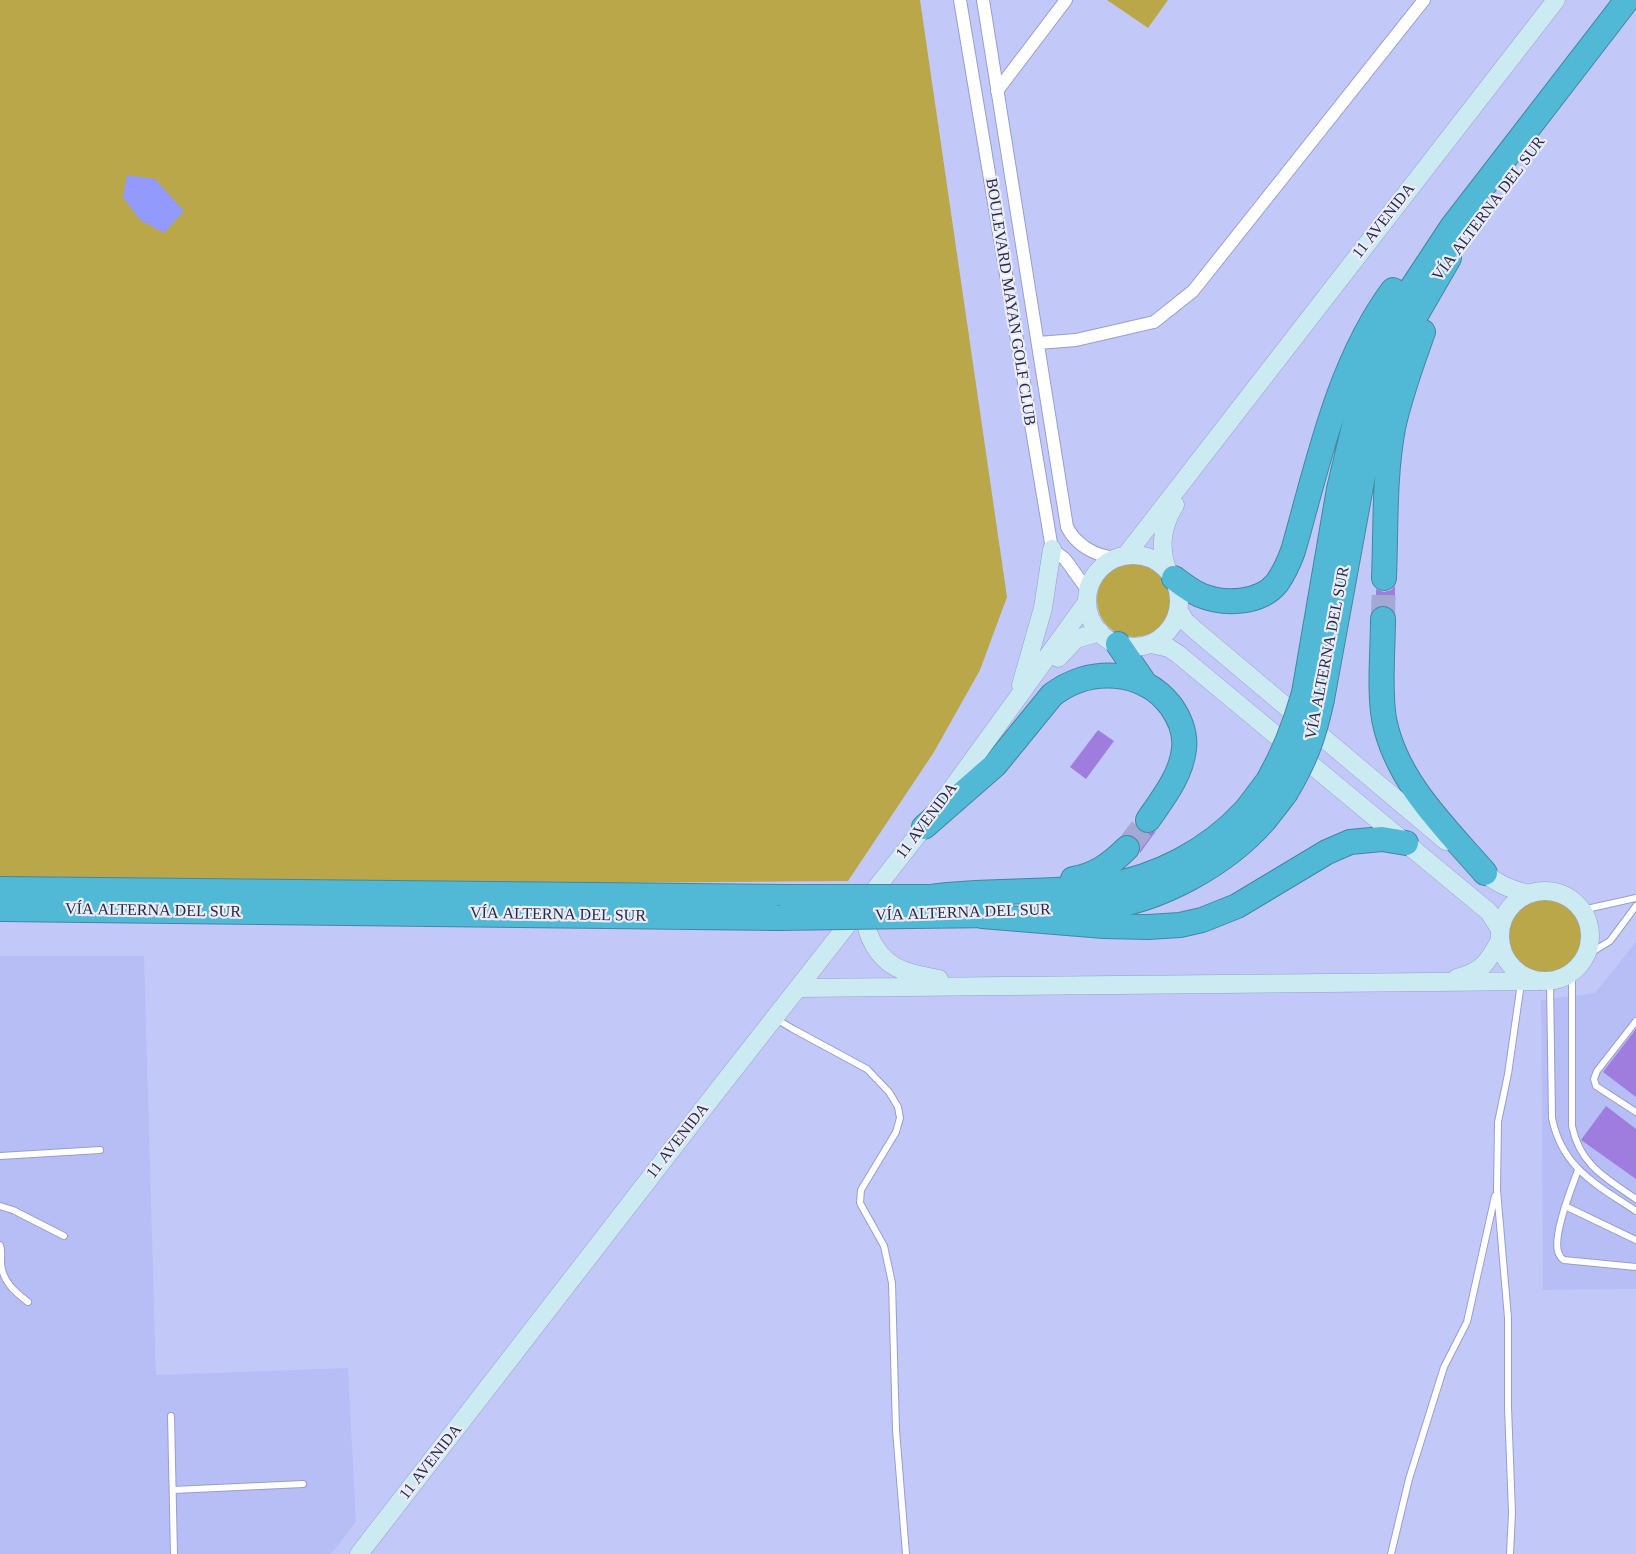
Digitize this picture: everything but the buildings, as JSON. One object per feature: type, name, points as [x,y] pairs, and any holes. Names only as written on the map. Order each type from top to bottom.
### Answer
[{"type":"highway","name":"VÍA ALTERNA DEL SUR","points":[[0,909],[783,907],[1104,886],[1151,874],[1188,857],[1221,834],[1245,811],[1300,771],[1310,748],[1316,728],[1313,696],[1339,489],[1360,401],[1375,358],[1396,312],[1452,227],[1627,0]]},
{"type":"highway","name":"VÍA ALTERNA DEL SUR","points":[[1313,696],[1372,432],[1389,372],[1412,322],[1448,259],[1636,16]]},
{"type":"highway","points":[[1170,574],[1200,596],[1224,601],[1235,601],[1260,595],[1276,584],[1288,564],[1293,551],[1336,406],[1360,346],[1373,321],[1403,277],[1425,252],[1452,227]]},
{"type":"highway","points":[[1384,578],[1387,481],[1393,428],[1401,393],[1425,326],[1430,289]]},
{"type":"highway","points":[[1383,619],[1383,709],[1387,730],[1396,756],[1418,794],[1485,874]]},
{"type":"highway","points":[[1109,638],[1146,685]]},
{"type":"highway","points":[[924,827],[995,765],[1041,707],[1062,687],[1091,676],[1105,675],[1123,676],[1158,692],[1176,714],[1184,737],[1184,748],[1176,778],[1148,820]]},
{"type":"highway","name":"VÍA ALTERNA DEL SUR","points":[[0,889],[783,907],[912,916],[982,916],[1103,908],[1167,890],[1201,872],[1230,852],[1263,822],[1277,788]]},
{"type":"highway","points":[[982,916],[1104,926],[1148,927],[1180,925],[1202,920],[1237,906],[1326,852],[1350,842],[1382,839],[1406,843]]},
{"type":"highway","points":[[936,896],[1084,877],[1105,867],[1127,848]]},
{"type":"main road","name":"11 AVENIDA","points":[[1121,557],[1213,442],[1556,0]]},
{"type":"main road","name":"11 AVENIDA","points":[[1170,574],[1162,550],[1166,522],[1213,442]]},
{"type":"main road","points":[[1018,698],[1043,608],[1052,549]]},
{"type":"main road","points":[[1179,611],[1169,630],[1151,644],[1140,646],[1109,638],[1093,623],[1089,613],[1088,596],[1092,580],[1106,564],[1121,557],[1138,555],[1148,557],[1170,574],[1178,589],[1179,611],[1185,622],[1485,874],[1509,889],[1529,894]]},
{"type":"main road","name":"11 AVENIDA","points":[[359,1554],[708,1102],[924,827],[1018,698],[1088,596]]},
{"type":"main road","name":"11 AVENIDA","points":[[996,727],[1068,646],[1081,637],[1109,638]]},
{"type":"main road","points":[[1151,644],[1169,648],[1178,654],[1489,912],[1500,935],[1502,952],[1512,967],[1526,978],[1536,981]]},
{"type":"main road","points":[[799,988],[964,985],[1437,982],[1536,981],[1561,979],[1572,974],[1587,956],[1590,944],[1588,920],[1574,901],[1558,893],[1541,891],[1529,894],[1518,899],[1510,907],[1504,917],[1500,935],[1490,958],[1481,969],[1469,975],[1437,982]]},
{"type":"main road","points":[[870,895],[866,913],[866,927],[870,938],[892,964],[904,971],[964,985]]},
{"type":"street","name":"BOULEVARD MAYAN GOLF CLUB","points":[[960,0],[1052,549]]},
{"type":"street","name":"BOULEVARD MAYAN GOLF CLUB","points":[[982,0],[1067,527],[1072,536],[1081,545],[1106,557],[1121,557]]},
{"type":"street","points":[[997,91],[1066,0]]},
{"type":"street","points":[[1038,343],[1076,340],[1154,322],[1193,291],[1424,0]]},
{"type":"street","points":[[1052,549],[1065,559],[1088,596]]},
{"type":"lane","points":[[1582,910],[1636,898]]},
{"type":"lane","points":[[1587,956],[1610,940],[1636,906]]},
{"type":"lane","points":[[1572,974],[1572,1126],[1574,1134],[1581,1151],[1594,1168],[1636,1199]]},
{"type":"lane","points":[[1510,1554],[1512,1514],[1508,1408],[1508,1318],[1497,1190],[1498,1122],[1514,1032],[1536,981]]},
{"type":"lane","points":[[1536,981],[1552,1118],[1560,1145],[1578,1170],[1636,1211]]},
{"type":"lane","points":[[775,1018],[792,1030],[867,1069],[889,1092],[898,1107],[900,1118],[896,1132],[861,1190],[860,1203],[884,1246],[892,1284],[896,1430],[906,1554]]},
{"type":"lane","points":[[1636,1022],[1597,1071],[1594,1079],[1596,1086],[1636,1112]]},
{"type":"lane","points":[[0,1156],[100,1150]]},
{"type":"lane","points":[[1578,1170],[1564,1206],[1557,1248],[1559,1255],[1564,1260],[1636,1267]]},
{"type":"lane","points":[[1391,1554],[1409,1479],[1444,1367],[1467,1322],[1497,1190]]},
{"type":"lane","points":[[0,1206],[13,1210],[64,1236]]},
{"type":"lane","points":[[1564,1206],[1636,1240]]},
{"type":"lane","points":[[0,1244],[1,1266],[5,1278],[13,1290],[28,1302]]},
{"type":"lane","points":[[171,1416],[174,1554]]},
{"type":"lane","points":[[173,1490],[303,1484]]},
{"type":"shaded area","points":[[0,0],[920,0],[1007,597],[980,670],[934,752],[848,881],[0,888]]},
{"type":"shaded area","points":[[1107,0],[1168,0],[1148,28]]},
{"type":"shaded area","points":[[1134,563],[1155,569],[1165,579],[1171,600],[1165,621],[1155,631],[1134,637],[1113,631],[1103,621],[1097,600],[1103,579],[1113,569]]},
{"type":"shaded area","points":[[1545,899],[1566,905],[1576,915],[1582,936],[1576,957],[1566,967],[1545,973],[1524,967],[1514,957],[1508,936],[1514,915],[1524,905]]},
{"type":"shaded area","points":[[1636,942],[1636,1289],[1543,1290],[1541,1000],[1595,993]]},
{"type":"shaded area","points":[[0,956],[144,956],[156,1375],[348,1368],[356,1522],[331,1554],[0,1554]]},
{"type":"water","points":[[127,175],[155,179],[184,211],[164,233],[140,220],[123,197]]},
{"type":"tunnel","points":[[1383,619],[1384,578]]},
{"type":"tunnel","points":[[1127,848],[1148,820]]}]
